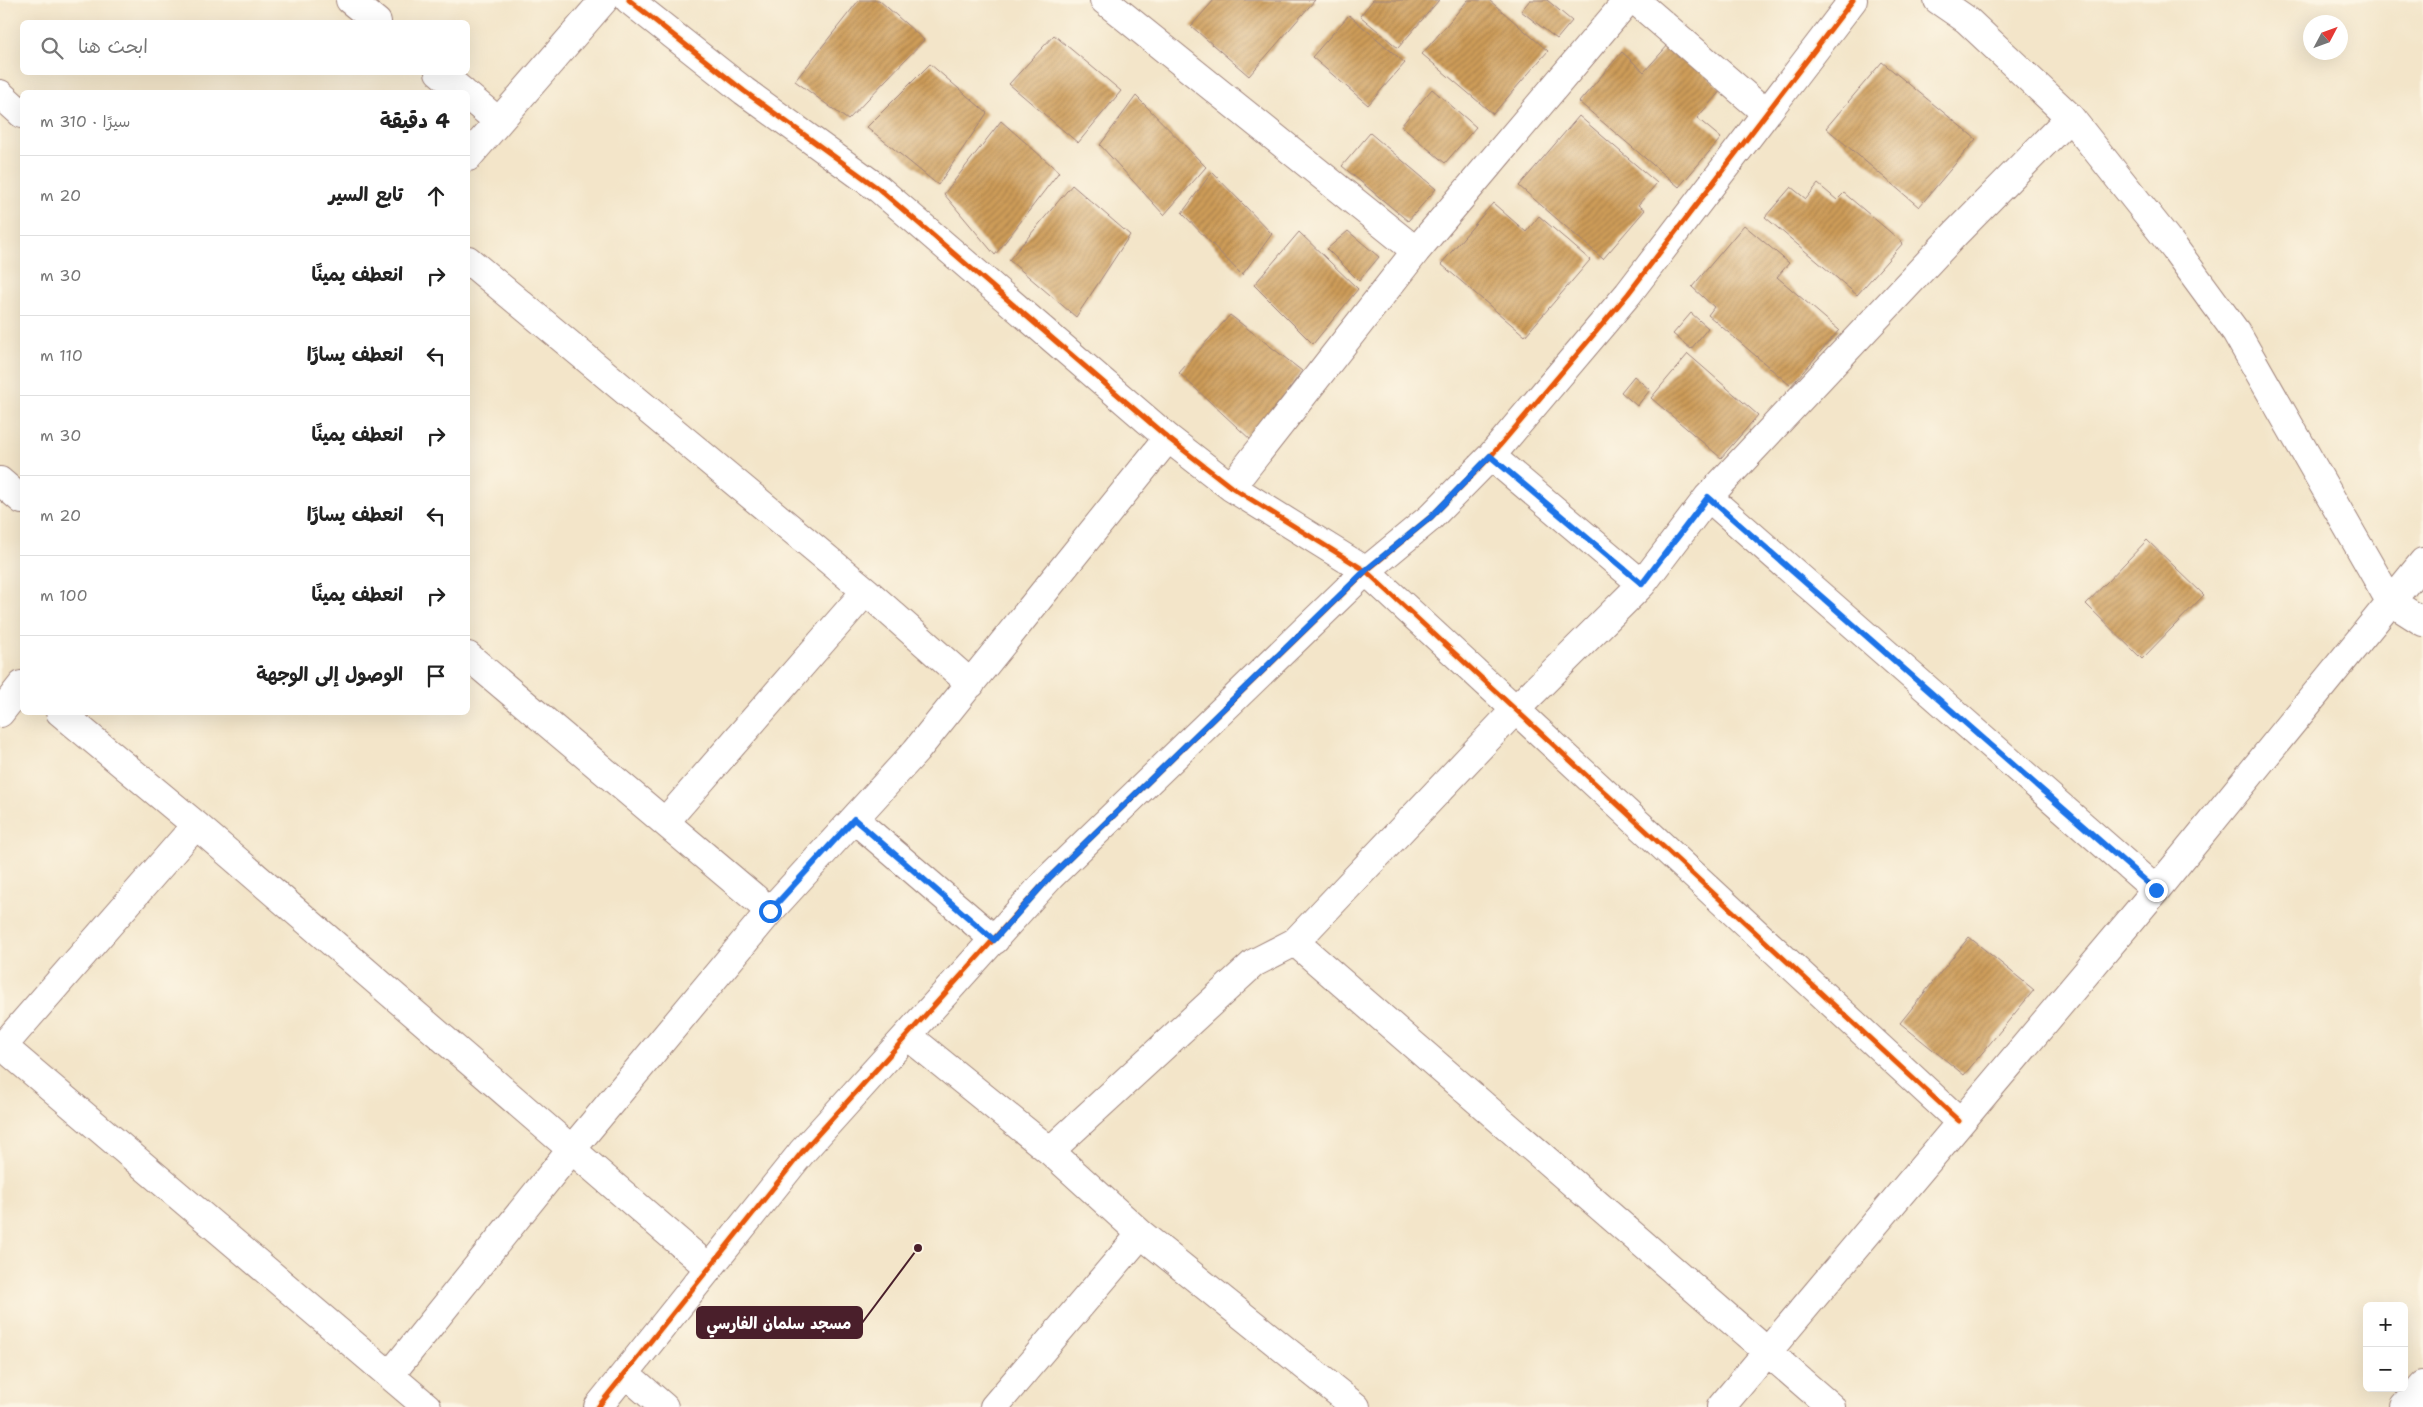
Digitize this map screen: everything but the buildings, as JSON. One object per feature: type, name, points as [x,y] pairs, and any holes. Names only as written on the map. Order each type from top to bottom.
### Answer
[{"type":"street","points":[[350,0],[375,20]]},
{"type":"street","points":[[470,155],[604,0]]},
{"type":"street","points":[[629,0],[744,91],[879,189],[1168,438],[1231,487],[1366,570],[1959,1121]]},
{"type":"street","points":[[1104,0],[1416,251]]},
{"type":"street","points":[[1231,487],[1416,251],[1628,0]]},
{"type":"street","points":[[1635,0],[1766,113]]},
{"type":"street","points":[[598,1407],[802,1152],[1050,877],[1366,570],[1431,517],[1490,456],[1628,294],[1853,0]]},
{"type":"street","points":[[1938,0],[1967,20],[2070,117],[2175,249],[2236,332],[2390,601],[2423,622]]},
{"type":"street","points":[[442,75],[460,90]]},
{"type":"street","points":[[0,94],[20,112]]},
{"type":"street","points":[[470,98],[498,121]]},
{"type":"street","points":[[1050,1151],[1254,963],[1295,942],[1516,709],[1642,584],[1708,497],[1956,233],[2070,117]]},
{"type":"street","points":[[470,262],[866,592],[971,684]]},
{"type":"street","points":[[390,1375],[572,1149],[770,911],[916,751],[1168,438]]},
{"type":"street","points":[[1490,456],[1642,584]]},
{"type":"street","points":[[0,482],[20,498]]},
{"type":"street","points":[[1708,497],[2156,890]]},
{"type":"street","points":[[1721,1407],[1959,1121],[2156,890],[2423,562]]},
{"type":"street","points":[[665,822],[866,592]]},
{"type":"street","points":[[470,658],[770,911]]},
{"type":"street","points":[[0,713],[20,688]]},
{"type":"street","points":[[64,715],[196,825],[709,1268]]},
{"type":"street","points":[[854,819],[994,940]]},
{"type":"street","points":[[196,825],[1,1045],[427,1407]]},
{"type":"street","points":[[1295,942],[1831,1407]]},
{"type":"street","points":[[908,1036],[1050,1151],[1141,1234],[1356,1407]]},
{"type":"street","points":[[994,1407],[1141,1234]]},
{"type":"street","points":[[626,1374],[664,1407]]},
{"type":"street","points":[[2404,1407],[2423,1385]]},
{"type":"cycle path","points":[[629,0],[744,91],[879,189],[1168,438],[1231,487],[1366,571],[1959,1121]]},
{"type":"cycle path","points":[[598,1407],[802,1152],[1050,877],[1366,571],[1431,517],[1491,456],[1628,294],[1853,0]]},
{"type":"place","name":"مسجد سلمان الفارسي","points":[[918,1248]]},
{"type":"route","points":[[770,911],[854,819],[994,940],[1050,877],[1366,570],[1431,517],[1490,456],[1642,584],[1708,497],[2156,890]]}]
